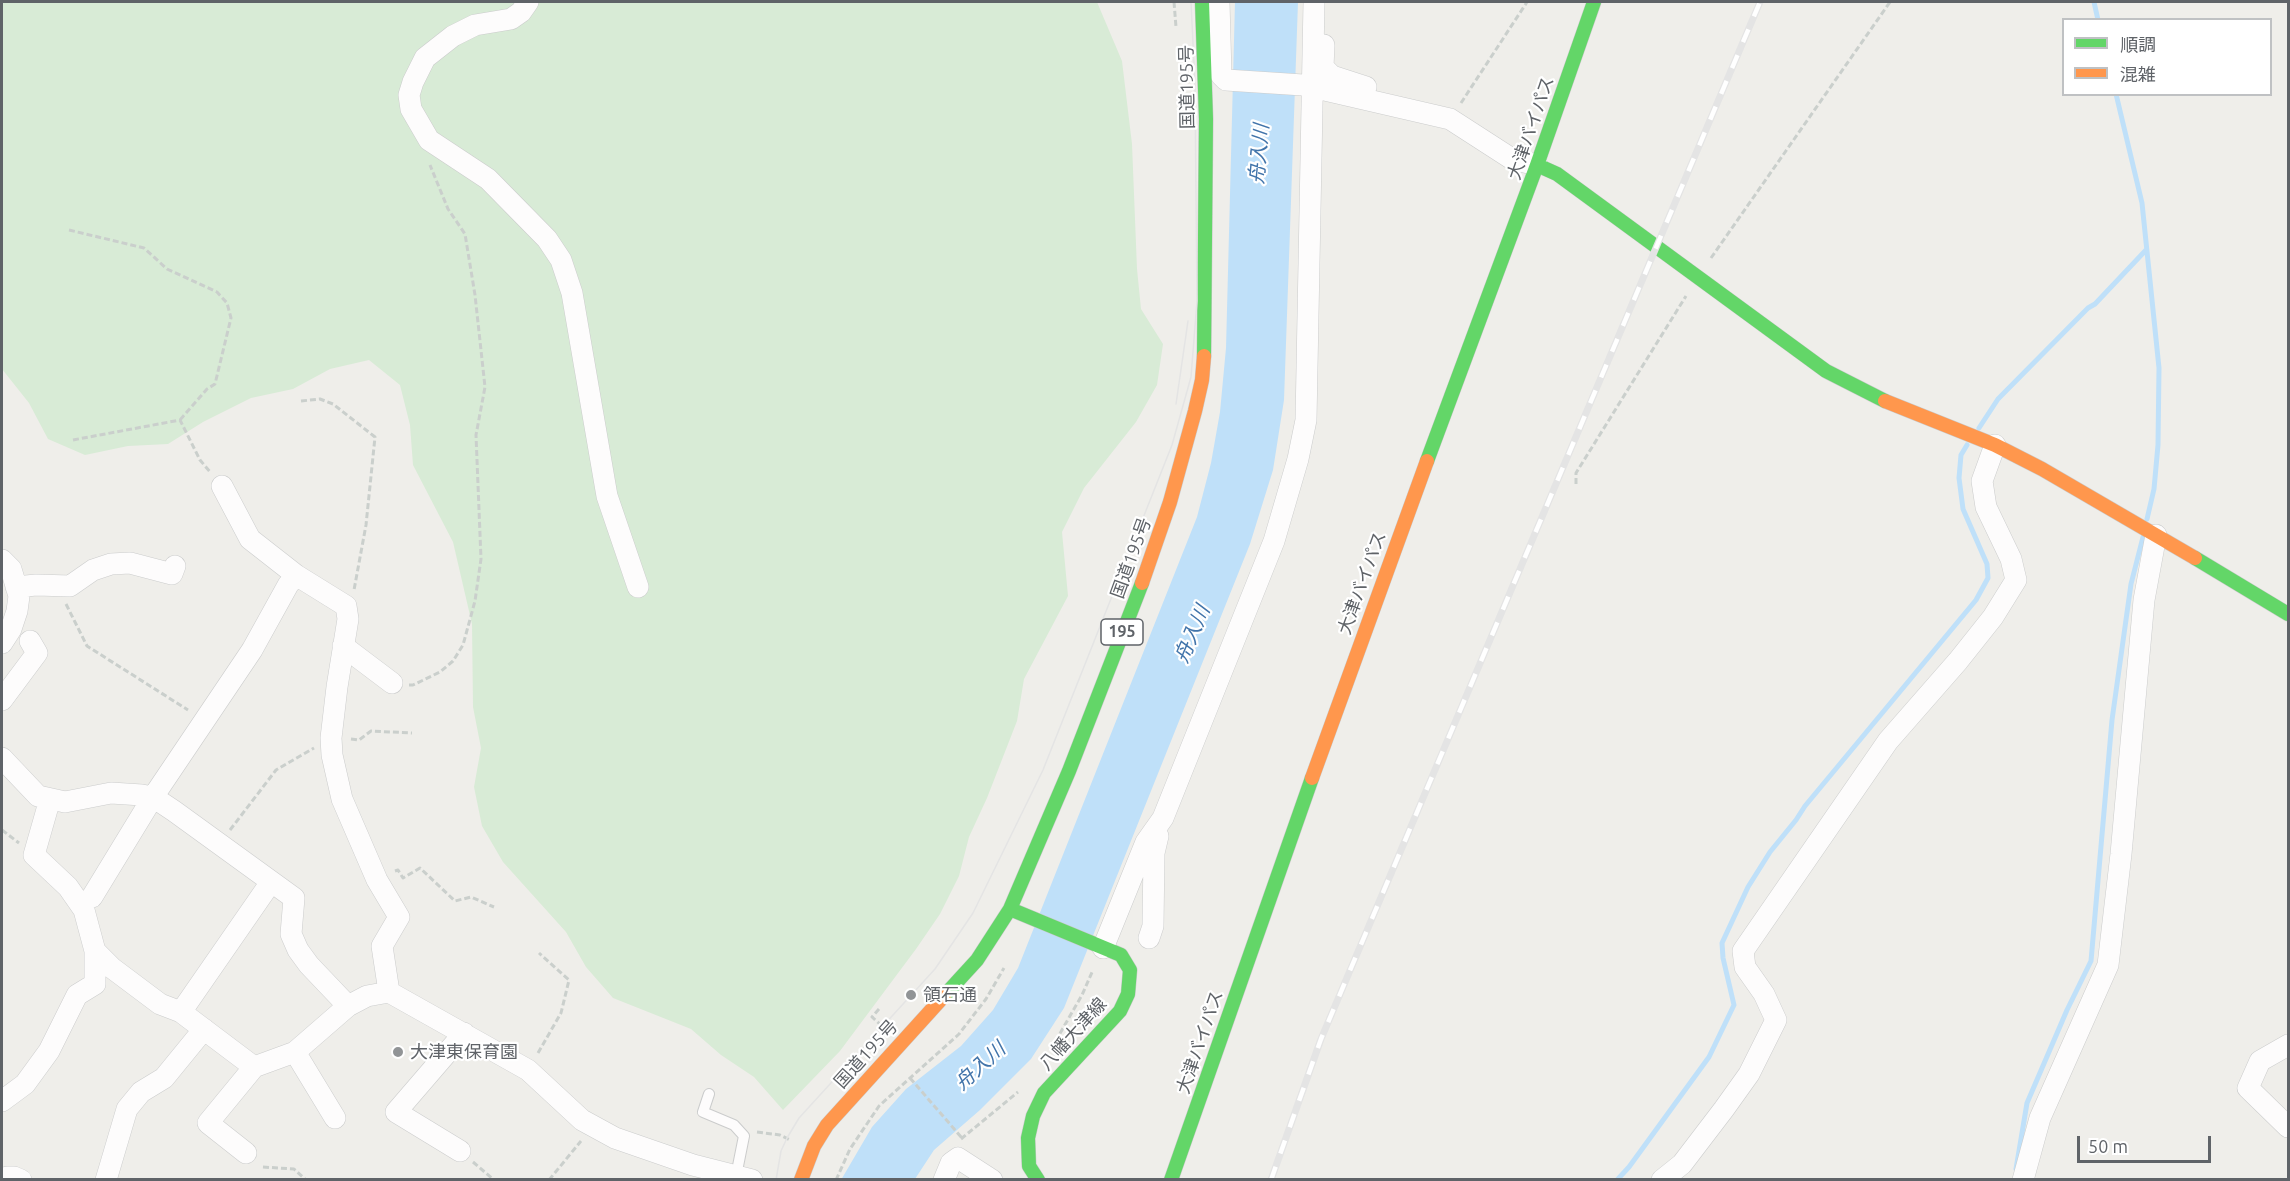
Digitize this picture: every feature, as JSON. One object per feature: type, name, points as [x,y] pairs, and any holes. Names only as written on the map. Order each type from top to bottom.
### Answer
[{"type":"main road","name":"国道195号","points":[[801,1179],[814,1146],[827,1125],[976,960],[1010,909],[1069,771],[1149,564],[1182,464],[1200,390],[1204,352],[1206,119],[1202,2]]},
{"type":"main road","name":"大津バイパス","points":[[1171,1179],[1386,569],[1538,165],[1594,2]]},
{"type":"main road","points":[[1538,165],[1557,174],[1826,371],[1877,398],[1995,445],[2042,469],[2289,614]]},
{"type":"main road","name":"八幡大津線","points":[[1010,909],[1120,955],[1131,970],[1128,994],[1120,1011],[1044,1093],[1033,1116],[1028,1138],[1029,1166],[1038,1179]]},
{"type":"street","points":[[528,2],[521,12],[511,19],[475,25],[461,32],[425,58],[409,95],[411,109],[429,140],[488,179],[547,239],[561,260],[572,293],[607,496],[638,587]]},
{"type":"street","points":[[1219,2],[1221,75],[1228,81],[1308,86],[1446,118]]},
{"type":"street","points":[[1228,2],[1228,81]]},
{"type":"street","points":[[1149,938],[1153,926],[1154,853],[1163,818],[1274,541],[1298,459],[1306,420],[1308,86],[1314,2]]},
{"type":"street","points":[[1325,2],[1323,67],[1332,76],[1415,104],[1446,118],[1512,159],[1538,165]]},
{"type":"street","points":[[1662,1179],[1682,1164],[1724,1109],[1749,1074],[1776,1020],[1764,994],[1745,967],[1743,951],[1888,741],[1994,617],[2016,580],[2011,559],[1986,507],[1982,481],[1995,445]]},
{"type":"street","points":[[222,486],[250,539],[296,575],[346,606],[348,619],[331,738],[332,755],[342,799],[377,880],[399,917],[382,946],[389,992]]},
{"type":"street","points":[[2023,1179],[2040,1118],[2108,965],[2121,854],[2144,600],[2156,535]]},
{"type":"street","points":[[2,560],[11,569],[19,596],[11,629],[2,643]]},
{"type":"street","points":[[16,587],[70,586],[93,570],[111,564],[130,563],[172,574],[175,566]]},
{"type":"street","points":[[92,897],[153,797],[252,650],[288,585],[296,575]]},
{"type":"street","points":[[2,700],[37,652],[30,641]]},
{"type":"street","points":[[343,646],[392,683]]},
{"type":"street","points":[[2,758],[38,796],[65,802],[111,793],[153,797],[219,844],[294,898],[291,934],[298,950],[348,1006]]},
{"type":"street","points":[[2,1101],[25,1084],[50,1051],[77,995],[95,984],[95,951],[84,910],[68,887],[34,855],[50,799]]},
{"type":"street","points":[[1100,947],[1146,842],[1163,818]]},
{"type":"street","points":[[181,1012],[271,882]]},
{"type":"street","points":[[95,951],[112,969],[160,1004],[181,1012],[254,1067]]},
{"type":"street","points":[[246,1153],[208,1123],[254,1067],[295,1052],[348,1006],[367,996],[389,992],[528,1070],[582,1120],[615,1138],[693,1165],[744,1178]]},
{"type":"street","points":[[106,1179],[127,1109],[141,1092],[165,1078],[204,1029]]},
{"type":"street","points":[[460,1151],[396,1112],[464,1033]]},
{"type":"street","points":[[2289,1045],[2260,1061],[2248,1088],[2289,1127]]},
{"type":"street","points":[[295,1052],[335,1118]]},
{"type":"street","points":[[944,1179],[951,1163],[958,1158],[992,1179]]},
{"type":"lane","points":[[709,1094],[703,1112],[735,1125],[744,1136],[744,1178]]},
{"type":"path","points":[[1446,118],[1527,2]]},
{"type":"path","points":[[1576,484],[1576,473],[1697,278],[1890,2]]},
{"type":"path","points":[[392,683],[413,685],[440,672],[453,661],[463,645],[476,601],[481,559],[476,435],[486,387],[475,295],[465,234],[448,209],[439,190],[426,152],[429,140]]},
{"type":"path","points":[[69,230],[144,248],[168,269],[217,292],[227,303],[231,318],[215,384],[207,389],[180,420],[73,440]]},
{"type":"path","points":[[301,401],[320,399],[333,404],[375,437],[366,525],[348,619]]},
{"type":"path","points":[[180,420],[200,460],[222,486]]},
{"type":"path","points":[[57,586],[87,646],[204,720]]},
{"type":"path","points":[[219,844],[276,770],[331,738],[359,740],[371,731],[412,733]]},
{"type":"path","points":[[377,880],[398,870],[403,878],[420,868],[454,901],[471,897],[494,907]]},
{"type":"path","points":[[1049,1052],[1082,995],[1100,947]]},
{"type":"path","points":[[528,1070],[561,1012],[569,980],[539,953]]},
{"type":"path","points":[[836,1179],[850,1149],[879,1106],[959,1034],[986,999],[1008,960]]},
{"type":"path","points":[[879,1009],[872,1017],[889,1033]]},
{"type":"path","points":[[911,1079],[962,1138]]},
{"type":"path","points":[[956,1144],[1019,1091]]},
{"type":"path","points":[[549,1179],[594,1126]]},
{"type":"path","points":[[740,1131],[780,1135],[797,1144]]},
{"type":"path","points":[[460,1151],[494,1179]]},
{"type":"path","points":[[263,1167],[294,1169],[306,1179]]},
{"type":"green space","points":[[2,2],[1097,2],[1122,61],[1132,144],[1137,269],[1141,309],[1163,344],[1157,385],[1136,422],[1084,488],[1062,532],[1068,596],[1024,679],[1017,721],[969,837],[959,876],[940,914],[840,1051],[783,1110],[754,1077],[721,1055],[691,1029],[613,998],[586,967],[566,932],[503,862],[482,826],[474,787],[481,748],[473,707],[472,624],[453,542],[413,465],[410,425],[400,385],[369,360],[330,369],[293,389],[251,398],[203,422],[168,444],[128,446],[85,455],[48,439],[29,403],[2,369]]},
{"type":"water","name":"舟入川","points":[[1235,2],[1298,2],[1284,400],[1273,470],[1250,544],[1064,1008],[1031,1059],[980,1110],[934,1150],[915,1179],[841,1180],[872,1127],[906,1089],[961,1046],[993,1010],[1018,968],[1197,517],[1211,463],[1220,412],[1226,348]]},
{"type":"waterway","points":[[2094,2],[2098,18]]},
{"type":"waterway","points":[[2116,96],[2142,203],[2159,368],[2158,445],[2154,489],[2147,519]]},
{"type":"waterway","points":[[1979,428],[1998,399],[2088,308],[2095,304],[2146,250]]},
{"type":"waterway","points":[[1617,1180],[1629,1167],[1709,1057],[1734,1005],[1723,958],[1722,943],[1748,887],[1770,852],[1805,806],[1976,600],[1988,578],[1987,564],[1963,509],[1959,478],[1961,455],[1967,445]]},
{"type":"waterway","points":[[2016,1169],[2027,1103],[2091,961],[2112,720],[2131,584],[2143,537]]},
{"type":"tram line","points":[[776,1180],[781,1151],[799,1118],[935,969],[973,913],[1043,770],[1172,445],[1191,377],[1197,301],[1195,85],[1191,2]]},
{"type":"tram line","points":[[1176,404],[1188,321]]},
{"type":"railway","points":[[1271,1180],[1321,1039],[1760,2]]},
{"type":"traffic: fast","points":[[1202,2],[1206,119],[1204,356]]},
{"type":"traffic: fast","points":[[1427,461],[1537,165],[1594,2]]},
{"type":"traffic: fast","points":[[1537,165],[1557,174],[1826,371],[1885,401]]},
{"type":"traffic: fast","points":[[2195,558],[2288,614]]},
{"type":"traffic: fast","points":[[944,996],[977,960],[1010,909],[1069,771],[1142,583]]},
{"type":"traffic: fast","points":[[1171,1180],[1312,778]]},
{"type":"traffic: fast","points":[[1010,909],[1121,955],[1130,970],[1128,994],[1120,1011],[1044,1093],[1033,1116],[1028,1138],[1029,1166],[1038,1180]]},
{"type":"traffic: slow","points":[[1142,583],[1170,502],[1195,411],[1202,380],[1204,356]]},
{"type":"traffic: slow","points":[[1885,401],[1995,445],[2042,469],[2195,558]]},
{"type":"traffic: slow","points":[[1312,778],[1427,461]]},
{"type":"traffic: slow","points":[[801,1180],[814,1146],[827,1125],[944,996]]},
{"type":"place","name":"領石通","points":[[911,995]]},
{"type":"place","name":"大津東保育園","points":[[398,1052]]}]
